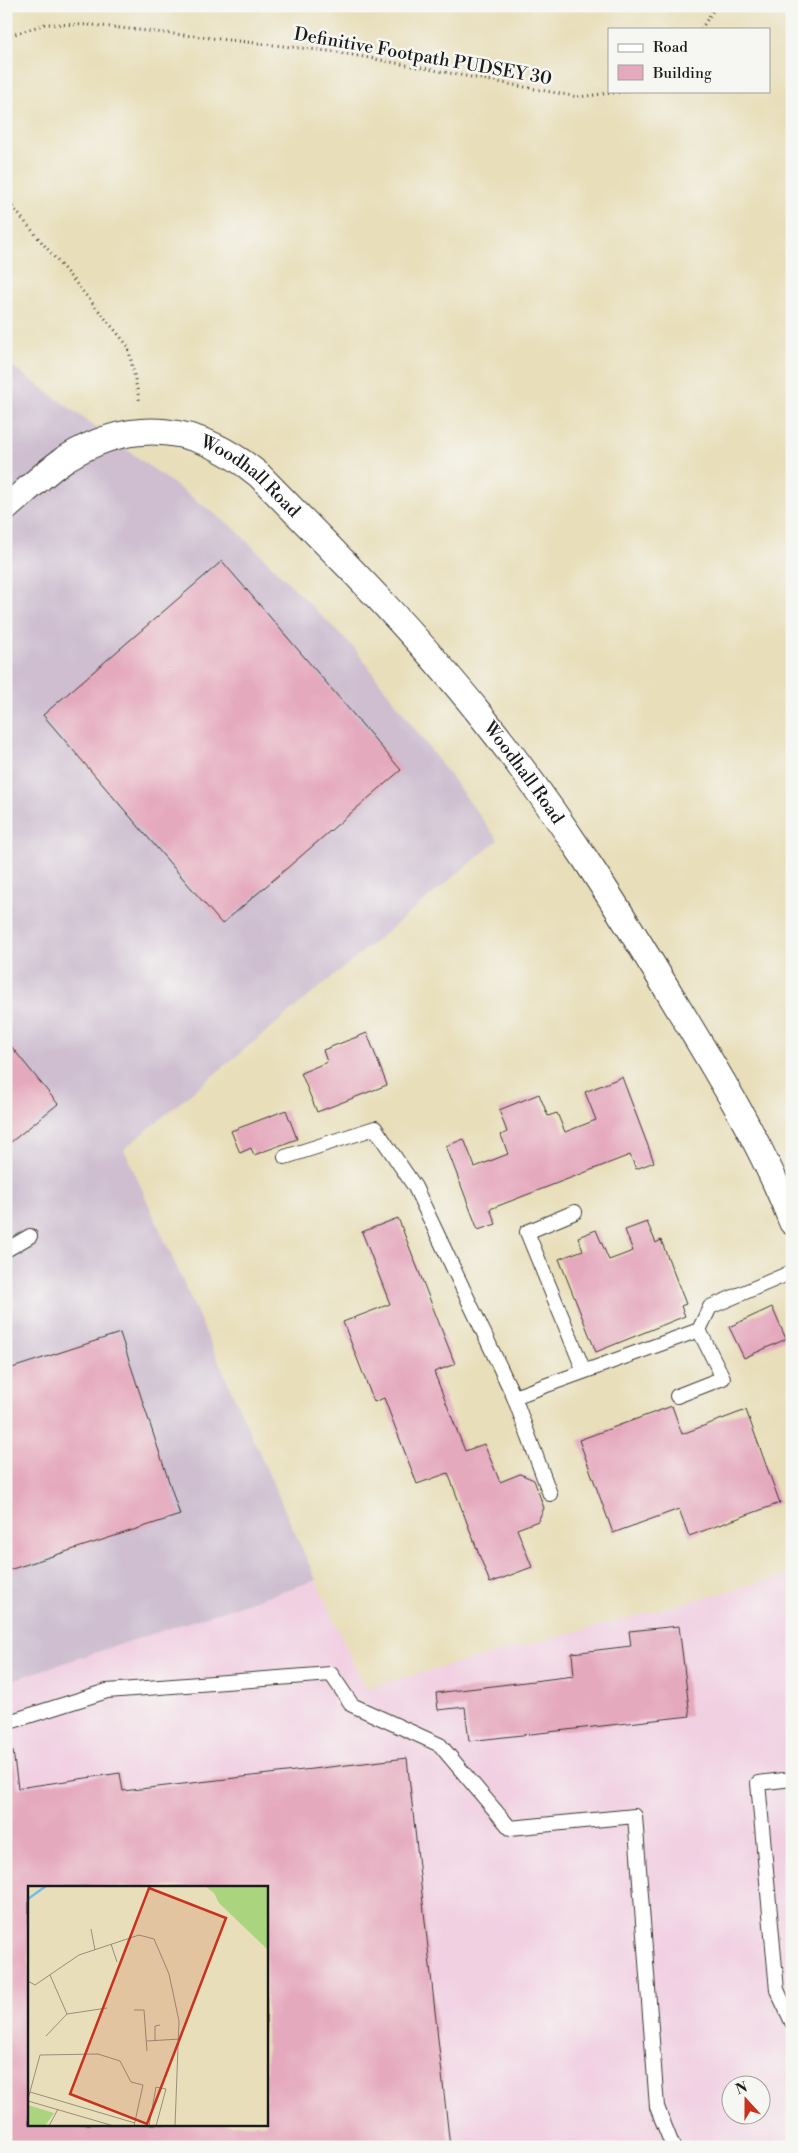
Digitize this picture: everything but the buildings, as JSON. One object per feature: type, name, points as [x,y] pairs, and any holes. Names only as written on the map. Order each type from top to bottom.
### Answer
[{"type":"street","name":"Woodhall Road","points":[[6,508],[63,460],[83,449],[103,441],[147,431],[172,432],[219,446],[240,459],[259,475],[376,596],[479,713],[566,830],[623,915],[737,1105],[792,1222]]},
{"type":"lane","points":[[285,1157],[375,1128],[415,1187],[514,1397],[550,1494]]},
{"type":"lane","points":[[576,1212],[527,1232],[584,1371]]},
{"type":"lane","points":[[6,1250],[30,1236]]},
{"type":"lane","points":[[514,1397],[699,1330],[710,1307],[792,1272]]},
{"type":"lane","points":[[678,1396],[723,1378],[699,1330]]},
{"type":"lane","points":[[6,1723],[107,1690],[331,1674],[352,1705],[440,1745],[510,1828],[635,1816],[657,2107],[673,2147]]},
{"type":"lane","points":[[792,1779],[758,1783],[777,1990],[792,2022]]},
{"type":"path","points":[[702,28],[716,6]]},
{"type":"path","name":"Definitive Footpath PUDSEY 30","points":[[6,37],[45,24],[93,25],[337,52],[578,97],[620,92]]},
{"type":"path","points":[[6,199],[128,346],[147,431]]},
{"type":"shaded area","points":[[6,359],[15,368],[234,528],[355,649],[498,840],[124,1149],[316,1580],[6,1682]]},
{"type":"shaded area","points":[[792,1574],[792,2147],[6,2147],[6,1682],[316,1580],[365,1688]]}]
